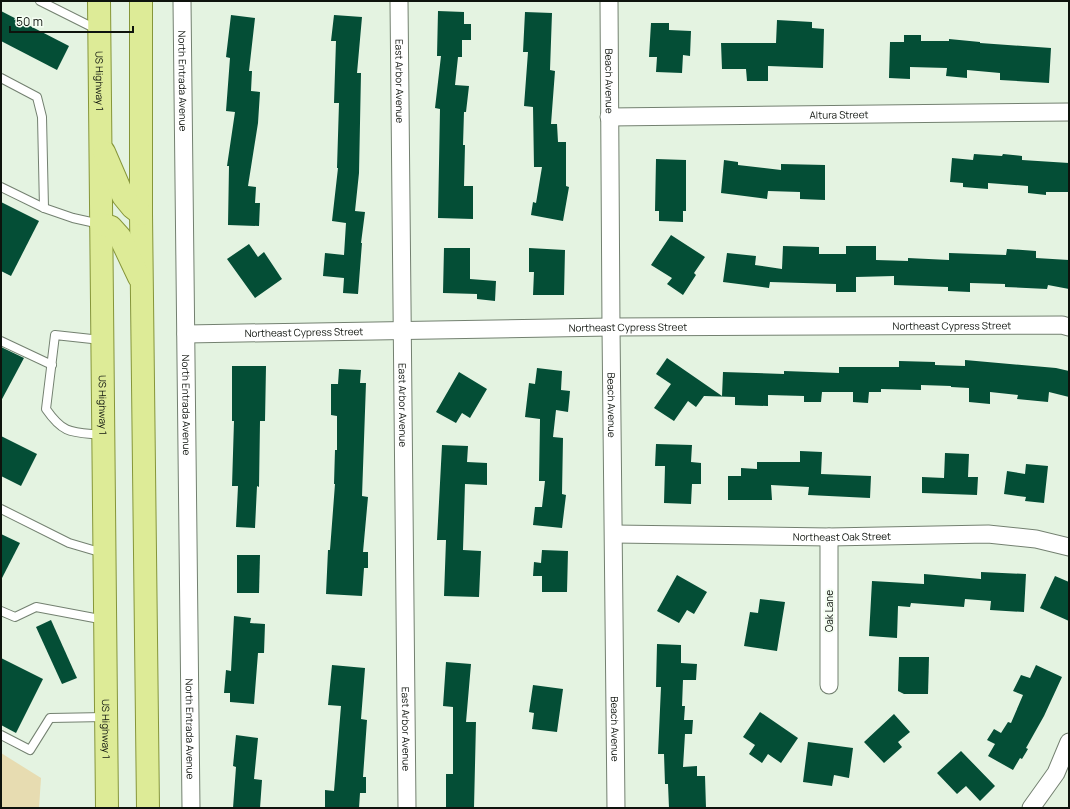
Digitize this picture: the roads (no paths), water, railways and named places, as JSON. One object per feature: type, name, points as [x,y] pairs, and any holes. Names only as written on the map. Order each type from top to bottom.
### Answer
[{"type":"main road","name":"US Highway 1","points":[[99,1],[107,808]]},
{"type":"main road","points":[[141,1],[141,214],[148,808]]},
{"type":"main road","points":[[100,144],[123,196],[132,207],[141,214]]},
{"type":"main road","points":[[101,224],[111,228],[120,237],[142,283]]},
{"type":"street","name":"North Entrada Avenue","points":[[182,1],[191,808]]},
{"type":"street","name":"East Arbor Avenue","points":[[399,1],[406,808]]},
{"type":"street","name":"Beach Avenue","points":[[609,1],[616,808]]},
{"type":"street","name":"Altura Street","points":[[609,117],[1069,112]]},
{"type":"street","name":"Northeast Cypress Street","points":[[186,334],[611,327],[1046,325],[1069,327]]},
{"type":"street","name":"Northeast Oak Street","points":[[614,534],[829,537],[988,534],[1036,540],[1069,547]]},
{"type":"street","name":"Oak Lane","points":[[829,537],[829,685]]},
{"type":"street","points":[[1031,808],[1056,773],[1069,742]]},
{"type":"lane","points":[[40,1],[99,31]]},
{"type":"lane","points":[[1,78],[37,97],[42,117],[44,208]]},
{"type":"lane","points":[[1,187],[44,208],[73,218],[101,224]]},
{"type":"lane","points":[[102,340],[56,335],[46,409],[54,421],[67,431],[103,435]]},
{"type":"lane","points":[[1,341],[52,365]]},
{"type":"lane","points":[[1,509],[69,544],[104,554]]},
{"type":"lane","points":[[1,611],[15,617],[36,607],[105,620]]},
{"type":"lane","points":[[1,735],[30,750],[50,718],[106,717]]}]
